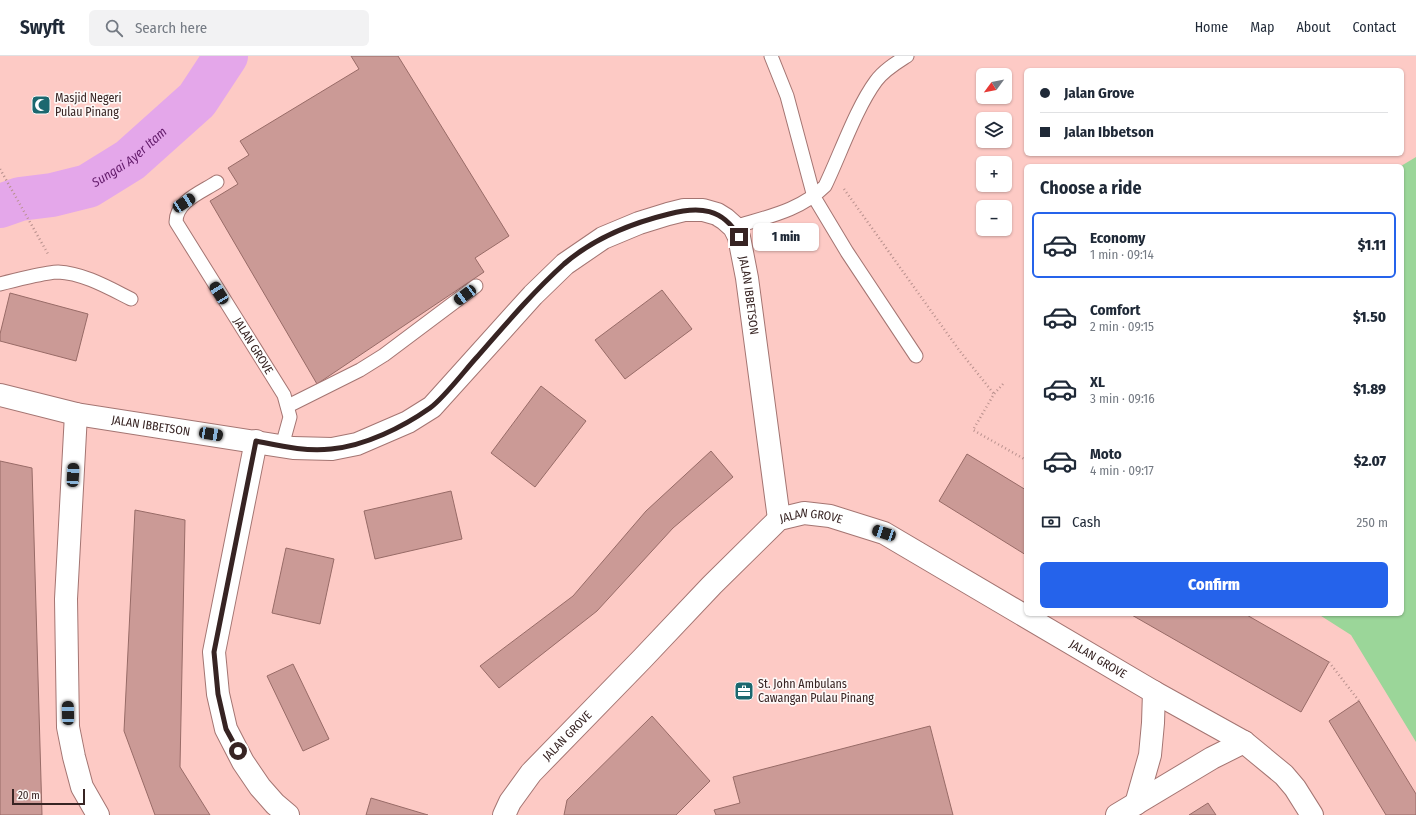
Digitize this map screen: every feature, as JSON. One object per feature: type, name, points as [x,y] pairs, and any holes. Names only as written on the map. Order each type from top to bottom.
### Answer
[{"type":"street","name":"JALAN IBBETSON","points":[[0,395],[76,414],[282,446],[312,450],[332,449],[357,444],[408,422],[432,407],[554,274],[565,264],[603,238],[639,223],[684,210],[703,210],[717,214],[734,228],[739,237],[747,278],[779,519]]},
{"type":"street","points":[[76,414],[66,598],[68,727],[82,787],[98,815]]},
{"type":"street","points":[[256,441],[214,652],[218,694],[226,729],[243,762],[260,787],[275,804],[288,815]]},
{"type":"street","name":"JALAN GROVE","points":[[504,815],[510,802],[531,774],[712,585],[779,519],[804,513],[830,516],[884,533],[1024,615]]},
{"type":"street","name":"JALAN GROVE","points":[[1025,616],[1154,692],[1244,742],[1284,775],[1295,788],[1312,815]]},
{"type":"street","points":[[1136,804],[1150,755],[1154,723],[1154,692]]},
{"type":"street","points":[[1117,815],[1206,761],[1244,742]]},
{"type":"lane","points":[[771,56],[787,96],[814,197],[847,252],[916,356]]},
{"type":"lane","points":[[734,228],[797,207],[814,197],[825,186],[865,99],[876,80],[893,65],[907,56]]},
{"type":"lane","name":"JALAN GROVE","points":[[217,182],[184,203],[176,215],[176,222],[284,395],[290,416],[282,446]]},
{"type":"lane","points":[[0,284],[58,272],[103,285],[131,299]]},
{"type":"lane","points":[[288,406],[360,370],[384,355],[476,286]]},
{"type":"path","points":[[0,169],[41,242]]},
{"type":"path","points":[[832,172],[959,350],[994,394]]},
{"type":"path","points":[[1003,384],[994,394],[973,430],[1024,459]]},
{"type":"path","points":[[1329,662],[1359,701]]},
{"type":"green space","points":[[1416,157],[1416,742],[1351,635],[1321,616],[1404,616],[1404,164]]},
{"type":"building","points":[[351,56],[398,56],[509,236],[475,258],[484,272],[317,384],[210,201],[238,184],[228,168],[249,155],[240,141],[359,69]]},
{"type":"building","points":[[662,290],[692,329],[625,379],[595,340]]},
{"type":"building","points":[[10,293],[88,314],[76,361],[0,341],[0,334]]},
{"type":"building","points":[[541,386],[586,421],[535,487],[491,453]]},
{"type":"building","points":[[711,451],[733,477],[673,528],[597,611],[499,688],[480,666],[573,596],[646,511]]},
{"type":"building","points":[[967,454],[1024,489],[1024,554],[939,501]]},
{"type":"building","points":[[0,461],[32,468],[42,815],[0,815]]},
{"type":"building","points":[[451,491],[462,539],[375,559],[364,511]]},
{"type":"building","points":[[135,510],[185,520],[180,767],[210,815],[155,815],[124,731]]},
{"type":"building","points":[[286,548],[334,559],[320,624],[272,613]]},
{"type":"building","points":[[1133,616],[1248,616],[1329,662],[1301,712]]},
{"type":"building","points":[[293,664],[329,739],[303,751],[267,676]]},
{"type":"building","points":[[1359,701],[1416,794],[1416,815],[1386,815],[1329,721]]},
{"type":"building","points":[[652,716],[710,781],[676,815],[564,815],[567,800]]},
{"type":"building","points":[[930,726],[953,815],[716,815],[714,810],[740,803],[733,777]]},
{"type":"building","points":[[371,798],[428,815],[366,815]]},
{"type":"building","points":[[1208,803],[1216,815],[1189,815]]},
{"type":"waterway","name":"Sungai Ayer Itam","points":[[0,206],[20,199],[52,195],[88,186],[130,160],[197,100],[226,56]]},
{"type":"place","name":"Masjid Negeri Pulau Pinang","points":[[41,105]]},
{"type":"place","name":"St. John Ambulans Cawangan Pulau Pinang","points":[[744,691]]},
{"type":"route","points":[[238,751],[226,729],[218,694],[214,652],[256,441],[293,448],[312,450],[332,449],[357,444],[408,422],[432,407],[534,295],[565,264],[603,238],[639,223],[684,210],[703,210],[717,214],[726,219],[734,228],[739,237]]}]
